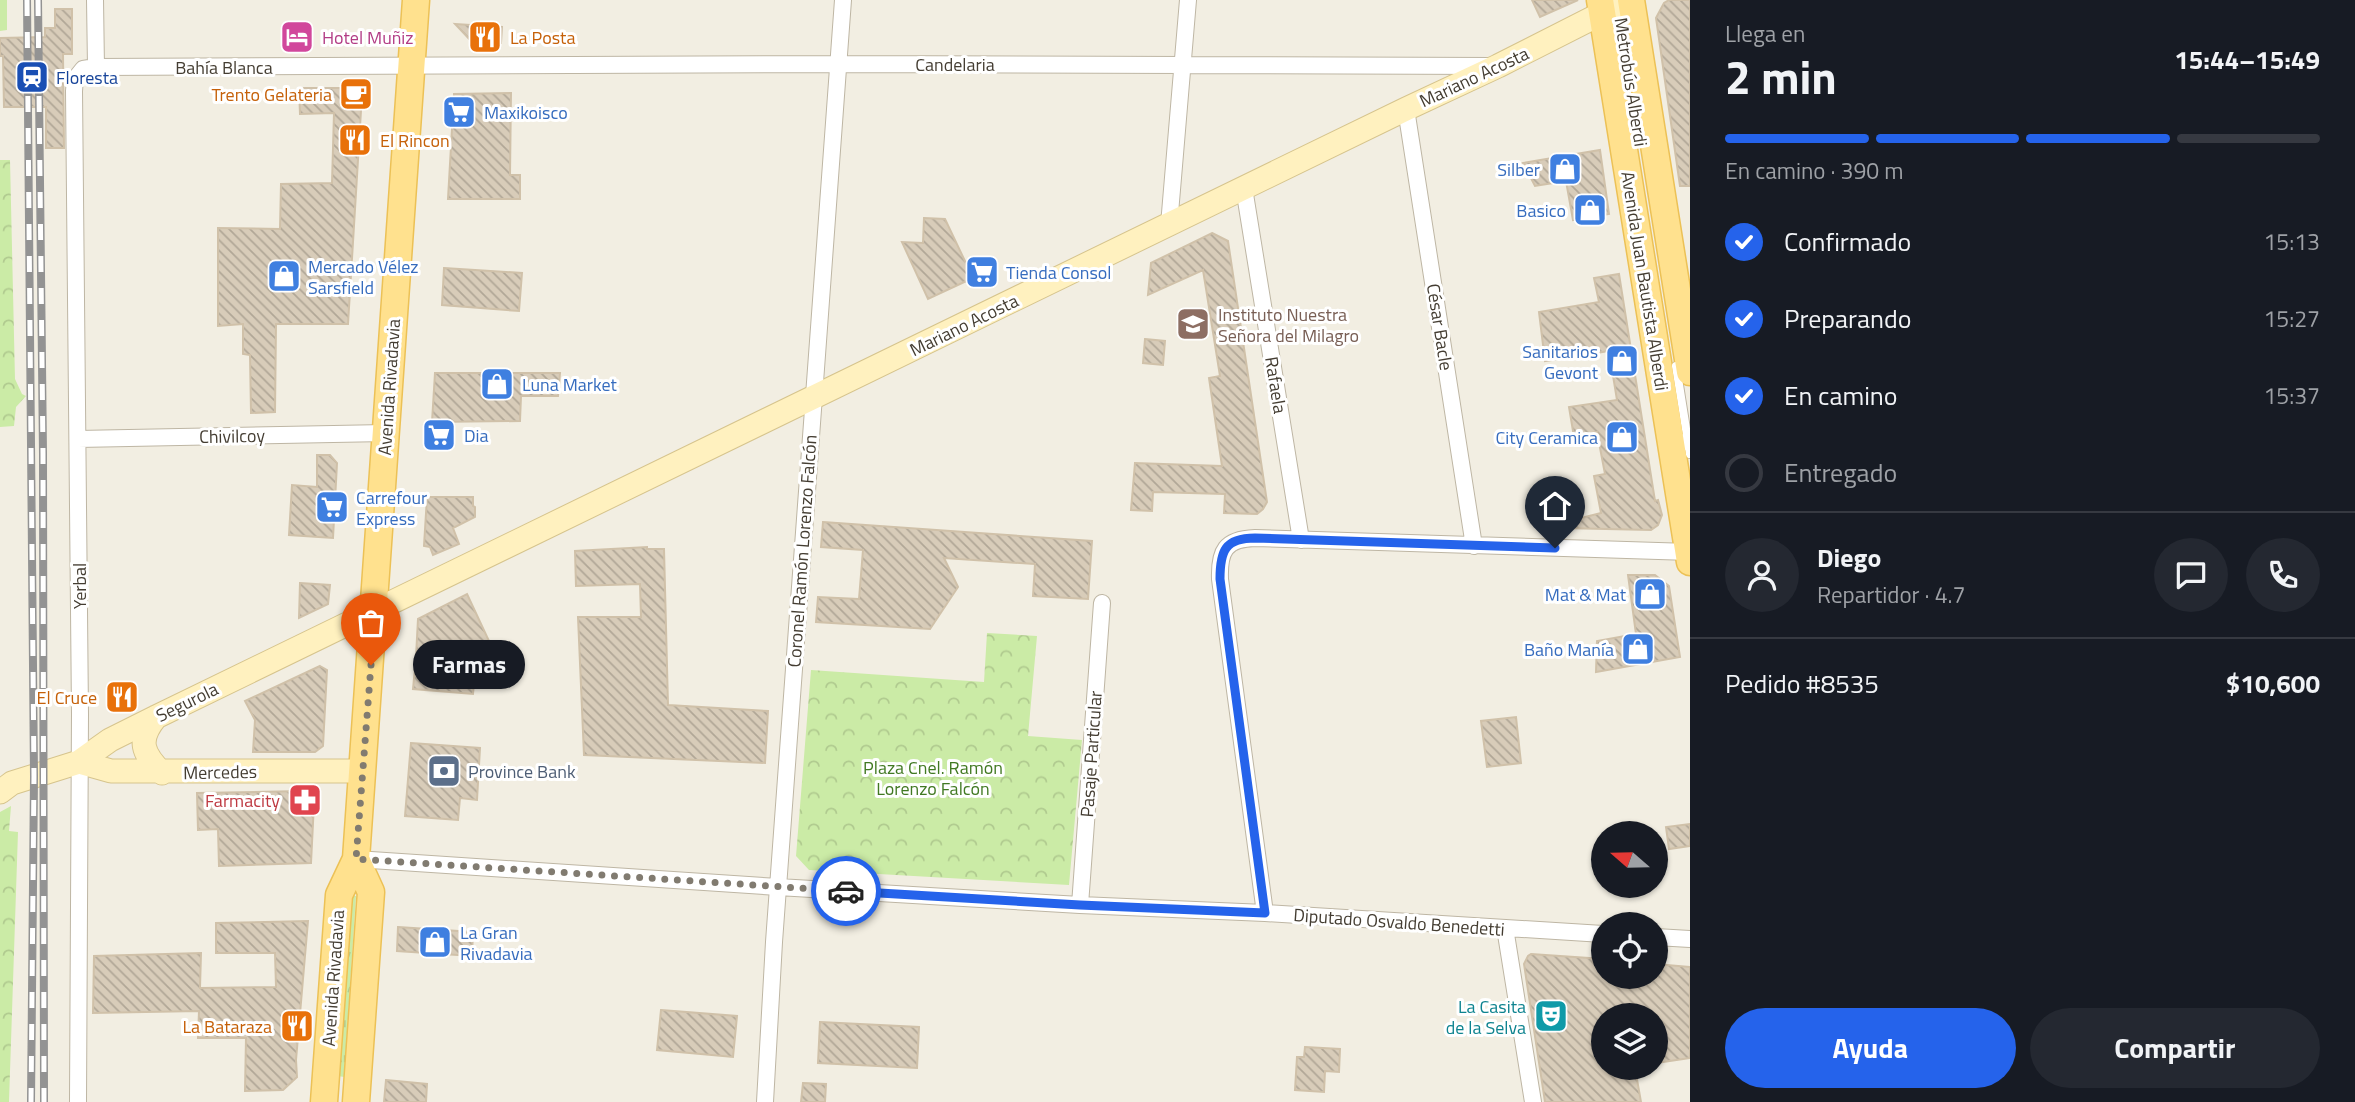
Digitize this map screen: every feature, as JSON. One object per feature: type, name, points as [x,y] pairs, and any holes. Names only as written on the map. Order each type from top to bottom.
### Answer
[{"type":"main road","name":"Avenida Rivadavia","points":[[324,1102],[339,895],[356,859],[416,0]]},
{"type":"main road","name":"Avenida Juan Bautista Alberdi","points":[[1617,5],[1683,366]]},
{"type":"main road","name":"Avenida Juan Bautista Alberdi","points":[[1617,5],[1685,445],[1690,556]]},
{"type":"main road","name":"Avenida Rivadavia","points":[[356,859],[371,892],[356,1102]]},
{"type":"street","name":"Yerbal","points":[[78,1102],[78,439],[74,91],[75,79],[88,70],[95,0]]},
{"type":"street","name":"Coronel Ramón Lorenzo Falcón","points":[[765,1102],[778,887],[843,0]]},
{"type":"street","points":[[1169,225],[1188,0]]},
{"type":"street","name":"Mariano Acosta","points":[[375,612],[1406,108],[1498,66],[1617,5]]},
{"type":"street","name":"Bahía Blanca","points":[[88,70],[411,66]]},
{"type":"street","name":"Candelaria","points":[[411,66],[1498,66]]},
{"type":"street","name":"César Bacle","points":[[1406,108],[1474,546]]},
{"type":"street","name":"Rafaela","points":[[1244,188],[1301,540]]},
{"type":"street","name":"Chivilcoy","points":[[78,439],[386,433]]},
{"type":"street","points":[[1265,913],[1220,579],[1221,558],[1225,549],[1235,540],[1245,538],[1474,546],[1690,556]]},
{"type":"street","name":"Pasaje Particular","points":[[1080,905],[1102,603]]},
{"type":"street","name":"Segurola","points":[[4,786],[79,762],[110,740],[375,612]]},
{"type":"street","points":[[156,717],[146,729],[143,744],[148,759],[162,773]]},
{"type":"street","name":"Mercedes","points":[[79,762],[111,771],[162,773],[363,771]]},
{"type":"street","name":"Diputado Osvaldo Benedetti","points":[[356,859],[778,887],[1591,933]]},
{"type":"street","points":[[1505,929],[1533,1102]]},
{"type":"street","points":[[1668,938],[1690,939]]},
{"type":"lane","points":[[1683,366],[1685,445]]},
{"type":"green space","points":[[0,0],[7,0],[7,30],[0,31]]},
{"type":"green space","points":[[0,160],[10,160],[15,379],[22,394],[26,396],[16,407],[14,426],[0,427]]},
{"type":"green space","name":"Plaza Cnel. Ramón Lorenzo Falcón","points":[[987,633],[1037,636],[1028,736],[1082,740],[1069,885],[809,870],[796,856],[811,670],[984,682]]},
{"type":"green space","points":[[11,806],[9,831],[18,832],[9,1102],[0,1102],[0,812]]},
{"type":"green space","points":[[351,896],[356,896],[344,1077],[338,1076]]},
{"type":"building","points":[[1532,0],[1578,0],[1540,17]]},
{"type":"building","points":[[1669,0],[1690,0],[1690,186],[1680,186],[1656,18],[1664,3]]},
{"type":"building","points":[[55,9],[72,9],[72,54],[63,54],[64,148],[46,148],[46,107],[4,107],[0,38],[45,37],[45,28],[55,28]]},
{"type":"building","name":"La Posta","points":[[455,24],[502,27],[501,43],[473,43]]},
{"type":"building","name":"Mercado Vélez Sarsfield","points":[[299,88],[353,88],[362,94],[348,324],[276,324],[275,412],[251,413],[250,355],[243,354],[243,324],[218,326],[218,228],[280,229],[281,184],[332,183],[334,113],[300,114]]},
{"type":"building","points":[[511,93],[510,175],[520,175],[520,199],[448,199],[454,94]]},
{"type":"building","points":[[1600,150],[1609,214],[1573,220],[1566,181],[1535,186],[1523,163]]},
{"type":"building","points":[[924,218],[945,219],[973,278],[928,299],[902,242],[923,243]]},
{"type":"building","points":[[1212,233],[1228,241],[1267,502],[1257,514],[1224,513],[1225,494],[1153,492],[1152,511],[1131,510],[1135,463],[1222,466],[1209,378],[1220,376],[1203,270],[1148,295],[1151,263]]},
{"type":"building","points":[[444,268],[522,273],[519,311],[442,305]]},
{"type":"building","points":[[1619,274],[1655,501],[1658,500],[1662,515],[1658,525],[1651,530],[1561,528],[1561,523],[1601,513],[1594,476],[1605,474],[1597,432],[1574,437],[1569,407],[1617,400],[1609,351],[1545,361],[1539,312],[1599,302],[1594,278]]},
{"type":"building","points":[[1145,339],[1165,341],[1163,365],[1143,363]]},
{"type":"building","points":[[435,373],[560,373],[558,396],[521,396],[520,421],[432,422]]},
{"type":"building","points":[[317,455],[330,455],[337,463],[333,538],[289,535],[292,485],[317,487]]},
{"type":"building","points":[[427,497],[473,497],[475,507],[475,517],[453,528],[459,544],[433,555],[430,547],[424,546]]},
{"type":"building","points":[[823,522],[1092,541],[1088,599],[1033,596],[1035,564],[944,558],[958,587],[930,629],[816,622],[818,597],[859,599],[863,550],[821,547]]},
{"type":"building","points":[[647,547],[664,549],[668,705],[768,711],[765,763],[584,755],[578,617],[641,617],[640,584],[576,586],[575,551]]},
{"type":"building","points":[[1628,575],[1655,575],[1669,586],[1680,657],[1596,672],[1597,641],[1636,634]]},
{"type":"building","points":[[300,583],[330,585],[328,604],[299,618]]},
{"type":"building","points":[[467,594],[489,641],[416,657],[418,619]]},
{"type":"building","points":[[320,666],[327,670],[323,746],[315,752],[253,752],[255,720],[245,701]]},
{"type":"building","points":[[415,668],[475,673],[473,694],[413,689]]},
{"type":"building","points":[[1516,717],[1521,763],[1487,767],[1481,721]]},
{"type":"building","name":"Province Bank","points":[[411,743],[480,748],[477,800],[460,798],[458,820],[405,816]]},
{"type":"building","points":[[302,791],[310,795],[314,803],[311,863],[219,866],[218,829],[198,830],[197,793]]},
{"type":"building","points":[[1690,824],[1690,846],[1669,849],[1668,827]]},
{"type":"building","points":[[308,921],[296,1060],[297,1077],[283,1090],[245,1091],[246,1038],[198,1038],[199,1011],[93,1013],[94,956],[201,953],[200,988],[276,987],[275,953],[216,953],[216,923]]},
{"type":"building","name":"La Gran Rivadavia","points":[[398,927],[473,932],[472,956],[397,951]]},
{"type":"building","points":[[1531,954],[1591,958],[1591,989],[1668,989],[1668,965],[1690,967],[1690,1058],[1668,1061],[1668,1003],[1591,1003],[1591,1080],[1637,1080],[1641,1102],[1545,1102],[1524,964]]},
{"type":"building","points":[[661,1010],[737,1016],[733,1057],[657,1050]]},
{"type":"building","points":[[820,1022],[919,1027],[917,1068],[818,1063]]},
{"type":"building","points":[[1305,1047],[1340,1049],[1339,1072],[1325,1071],[1324,1092],[1295,1090],[1297,1057],[1304,1057]]},
{"type":"building","points":[[386,1080],[427,1084],[426,1102],[384,1102]]},
{"type":"building","points":[[803,1083],[826,1084],[825,1102],[801,1102]]},
{"type":"railway","points":[[27,0],[34,776],[31,1102]]},
{"type":"railway","points":[[38,0],[43,453],[44,1102]]},
{"type":"way so far","points":[[371,665],[356,859],[846,891]]},
{"type":"place","name":"Hotel Muñiz","points":[[297,37]]},
{"type":"place","name":"La Posta","points":[[485,37]]},
{"type":"place","name":"Floresta","points":[[32,77]]},
{"type":"place","name":"Trento Gelateria","points":[[356,94]]},
{"type":"place","name":"Maxikoisco","points":[[459,112]]},
{"type":"place","name":"El Rincon","points":[[355,140]]},
{"type":"place","name":"Silber","points":[[1565,169]]},
{"type":"place","name":"Basico","points":[[1590,210]]},
{"type":"place","name":"Tienda Consol","points":[[982,272]]},
{"type":"place","name":"Mercado Vélez Sarsfield","points":[[284,276]]},
{"type":"place","name":"Instituto Nuestra Señora del Milagro","points":[[1193,324]]},
{"type":"place","name":"Sanitarios Gevont","points":[[1622,361]]},
{"type":"place","name":"Luna Market","points":[[497,384]]},
{"type":"place","name":"Dia","points":[[439,435]]},
{"type":"place","name":"City Ceramica","points":[[1622,437]]},
{"type":"place","name":"Carrefour Express","points":[[332,507]]},
{"type":"place","name":"Mat & Mat","points":[[1650,594]]},
{"type":"place","name":"Baño Manía","points":[[1638,649]]},
{"type":"place","name":"Farmas","points":[[371,665]]},
{"type":"place","name":"El Cruce","points":[[122,697]]},
{"type":"place","name":"Province Bank","points":[[444,771]]},
{"type":"place","name":"Farmacity","points":[[305,800]]},
{"type":"place","name":"La Gran Rivadavia","points":[[435,942]]},
{"type":"place","name":"La Casita de la Selva","points":[[1551,1016]]},
{"type":"place","name":"La Bataraza","points":[[297,1026]]},
{"type":"route","points":[[846,891],[1265,913],[1220,579],[1221,558],[1225,549],[1235,540],[1245,538],[1555,548]]}]
